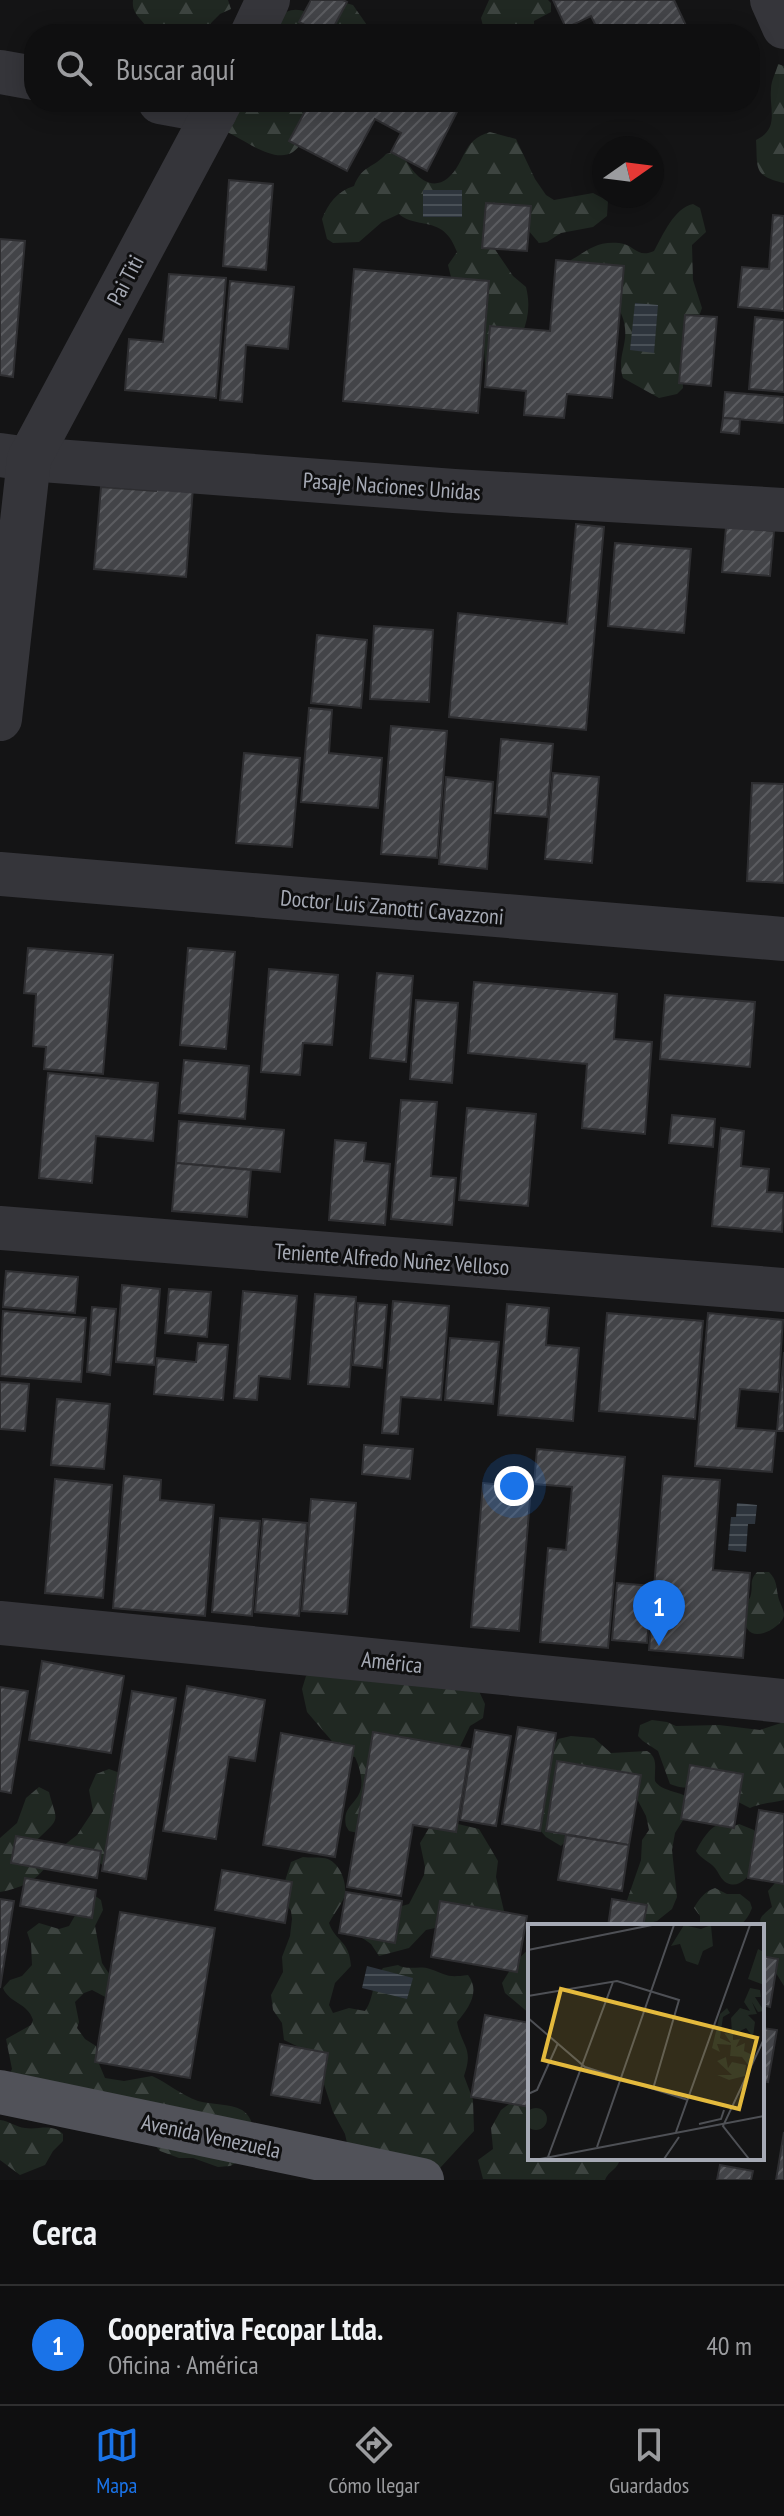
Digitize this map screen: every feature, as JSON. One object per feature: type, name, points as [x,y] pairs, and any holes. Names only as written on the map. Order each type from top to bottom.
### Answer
[{"type":"main road","name":"Avenida Venezuela","points":[[0,2092],[422,2180]]},
{"type":"street","points":[[257,24],[268,0]]},
{"type":"street","points":[[772,0],[784,27]]},
{"type":"street","points":[[0,72],[24,76]]},
{"type":"street","name":"Pai Titi","points":[[15,457],[214,112]]},
{"type":"street","points":[[0,719],[15,457]]},
{"type":"street","name":"Pasaje Naciones Unidas","points":[[15,457],[454,491],[784,510]]},
{"type":"street","name":"Doctor Luis Zanotti Cavazzoni","points":[[0,874],[784,939]]},
{"type":"street","name":"Teniente Alfredo Nuñez Velloso","points":[[0,1228],[784,1290]]},
{"type":"street","name":"América","points":[[0,1623],[784,1701]]},
{"type":"green space","points":[[133,0],[228,0],[231,9],[220,14],[211,24],[144,24]]},
{"type":"green space","points":[[335,0],[353,5],[366,24],[274,24],[288,11],[307,12]]},
{"type":"green space","points":[[489,0],[548,0],[551,3],[551,12],[534,21],[534,24],[482,24],[481,18]]},
{"type":"green space","points":[[778,64],[784,66],[784,183],[766,177],[759,169],[756,140],[771,124],[771,86]]},
{"type":"green space","points":[[228,112],[304,112],[302,118],[307,138],[293,152],[277,155],[260,150],[227,132]]},
{"type":"green space","points":[[490,132],[516,139],[535,179],[546,195],[554,200],[592,193],[592,208],[608,208],[607,216],[593,227],[561,233],[547,242],[539,243],[522,223],[494,248],[513,276],[526,287],[528,314],[520,338],[492,382],[486,378],[483,333],[452,281],[448,265],[457,252],[445,232],[399,214],[382,222],[359,242],[333,243],[327,239],[322,219],[334,199],[354,186],[364,170],[386,154],[401,151],[420,177],[433,183],[440,182],[454,172],[469,146]]},
{"type":"green space","points":[[693,204],[700,208],[706,232],[692,245],[693,280],[702,308],[682,365],[683,388],[677,394],[659,398],[623,378],[621,361],[625,331],[620,311],[570,268],[571,260],[604,243],[624,244],[643,253],[654,251],[675,216]]},
{"type":"green space","points":[[757,1572],[769,1572],[774,1578],[784,1615],[776,1626],[756,1634],[747,1629],[742,1609],[750,1596],[752,1580]]},
{"type":"green space","points":[[316,1671],[478,1689],[485,1704],[483,1718],[470,1726],[458,1751],[358,1833],[349,1831],[345,1816],[360,1792],[360,1771],[355,1757],[338,1754],[331,1740],[307,1712],[302,1689],[306,1676]]},
{"type":"green space","points":[[652,1720],[676,1726],[719,1725],[760,1730],[784,1722],[784,1800],[750,1808],[715,1791],[670,1784],[658,1751],[638,1736],[640,1725]]},
{"type":"green space","points":[[571,1736],[594,1738],[611,1753],[647,1751],[655,1760],[655,1781],[690,1798],[685,1817],[675,1833],[672,1850],[677,1897],[672,1909],[657,1921],[641,1924],[625,1906],[641,1860],[642,1840],[649,1830],[636,1797],[559,1779],[553,1784],[553,1789],[566,1831],[565,1842],[561,1846],[539,1829],[558,1739]]},
{"type":"green space","points":[[109,1769],[120,1773],[105,1867],[93,1858],[63,1846],[77,1835],[93,1811],[89,1790],[96,1774]]},
{"type":"green space","points":[[39,1787],[49,1792],[55,1814],[54,1822],[37,1840],[48,1864],[27,1883],[0,1892],[0,1838],[17,1823],[26,1798]]},
{"type":"green space","points":[[441,1820],[479,1829],[498,1861],[496,1877],[504,1911],[499,1918],[442,1922],[426,1930],[409,1948],[379,1956],[371,1944],[358,1935],[395,1908],[409,1904],[424,1875],[420,1843],[429,1828]]},
{"type":"green space","points":[[739,1824],[754,1830],[764,1845],[746,1878],[740,1883],[727,1883],[696,1851],[712,1828]]},
{"type":"green space","points":[[303,1857],[329,1860],[339,1868],[344,1881],[345,1895],[329,1923],[348,1951],[351,1966],[335,1983],[329,2005],[333,2013],[349,2008],[365,2011],[383,1968],[398,1965],[426,1968],[451,1976],[468,1975],[472,1981],[472,2000],[457,2022],[468,2059],[464,2076],[473,2100],[474,2131],[440,2168],[430,2170],[349,2152],[320,2072],[305,2050],[284,2040],[282,2023],[273,2010],[271,1995],[283,1972],[282,1957],[290,1936],[292,1919],[285,1881],[291,1862]]},
{"type":"green space","points":[[784,1870],[784,1986],[764,1954],[766,1934],[764,1924],[760,1922],[772,1907],[768,1891]]},
{"type":"green space","points":[[715,1888],[727,1894],[740,1894],[750,1902],[752,1908],[744,1922],[702,1924],[694,1908],[708,1891]]},
{"type":"green space","points":[[94,1895],[101,1900],[103,1910],[95,1926],[102,1963],[110,1975],[111,2000],[92,1990],[84,1993],[75,2002],[79,2022],[77,2028],[85,2039],[96,2046],[97,2059],[105,2078],[124,2081],[152,2076],[198,2101],[232,2106],[245,2112],[255,2131],[242,2160],[218,2167],[160,2151],[136,2125],[10,2073],[12,2069],[6,2039],[31,2025],[33,2020],[31,2014],[3,1988],[10,1980],[22,1976],[32,1965],[27,1932],[39,1923],[59,1929],[69,1926],[77,1912]]},
{"type":"green space","points":[[528,1950],[528,2012],[505,1993],[502,1983],[515,1962]]},
{"type":"green space","points":[[528,2101],[528,2160],[619,2160],[618,2165],[605,2180],[483,2179],[478,2160],[493,2149],[491,2128],[501,2110],[509,2104]]},
{"type":"green space","points":[[0,2120],[25,2128],[54,2129],[63,2134],[63,2141],[45,2165],[20,2175],[0,2160]]},
{"type":"shaded area","points":[[423,190],[462,190],[462,217],[423,217]]},
{"type":"shaded area","points":[[635,303],[658,305],[654,353],[630,350]]},
{"type":"shaded area","points":[[737,1503],[757,1505],[755,1524],[748,1524],[746,1552],[728,1550],[731,1517],[736,1517]]},
{"type":"shaded area","points":[[367,1966],[413,1978],[407,1999],[362,1988]]},
{"type":"building","points":[[311,0],[347,2],[335,24],[299,22]]},
{"type":"building","points":[[553,0],[674,0],[685,24],[595,24],[591,16],[574,24],[564,24]]},
{"type":"building","points":[[305,112],[457,112],[427,171],[391,152],[401,133],[375,119],[347,171],[289,141]]},
{"type":"building","points":[[229,180],[273,184],[266,270],[223,266]]},
{"type":"building","points":[[486,203],[531,206],[527,251],[482,248]]},
{"type":"building","points":[[773,215],[784,216],[784,311],[738,307],[742,267],[769,269]]},
{"type":"building","points":[[0,239],[25,241],[13,377],[0,375]]},
{"type":"building","points":[[556,260],[624,266],[612,398],[567,394],[564,418],[524,415],[526,391],[485,387],[490,326],[550,331]]},
{"type":"building","points":[[354,269],[489,281],[478,413],[343,401]]},
{"type":"building","points":[[169,274],[226,278],[216,398],[125,390],[129,339],[163,342]]},
{"type":"building","points":[[230,281],[294,287],[288,349],[246,345],[242,402],[220,400]]},
{"type":"building","points":[[685,315],[717,317],[711,386],[679,383]]},
{"type":"building","points":[[755,317],[784,320],[784,392],[749,389]]},
{"type":"building","points":[[725,392],[784,397],[784,423],[723,418]]},
{"type":"building","points":[[723,418],[740,419],[739,434],[721,432]]},
{"type":"building","points":[[156,484],[193,488],[186,577],[94,569],[101,487],[156,491]]},
{"type":"building","points":[[576,524],[604,527],[586,730],[449,717],[458,613],[567,624]]},
{"type":"building","points":[[726,527],[774,531],[770,576],[722,572]]},
{"type":"building","points":[[615,543],[691,549],[684,633],[608,626]]},
{"type":"building","points":[[374,626],[433,630],[429,702],[370,699]]},
{"type":"building","points":[[317,635],[367,640],[361,708],[311,703]]},
{"type":"building","points":[[309,708],[332,710],[329,753],[382,758],[378,808],[301,802]]},
{"type":"building","points":[[391,726],[447,731],[437,858],[381,854]]},
{"type":"building","points":[[501,739],[553,744],[547,817],[495,813]]},
{"type":"building","points":[[244,753],[300,758],[292,847],[236,843]]},
{"type":"building","points":[[553,773],[599,777],[592,863],[545,859]]},
{"type":"building","points":[[446,777],[493,782],[487,869],[439,864]]},
{"type":"building","points":[[752,783],[784,784],[784,883],[747,881]]},
{"type":"building","points":[[28,948],[113,955],[103,1074],[44,1069],[46,1047],[33,1046],[36,994],[24,993]]},
{"type":"building","points":[[188,948],[235,952],[226,1049],[180,1045]]},
{"type":"building","points":[[269,969],[338,975],[332,1045],[303,1043],[300,1075],[261,1072]]},
{"type":"building","points":[[377,973],[413,976],[406,1062],[370,1058]]},
{"type":"building","points":[[474,982],[617,994],[614,1039],[652,1042],[645,1134],[582,1128],[587,1064],[468,1053]]},
{"type":"building","points":[[665,995],[755,1002],[750,1067],[660,1059]]},
{"type":"building","points":[[416,1000],[458,1003],[452,1083],[410,1079]]},
{"type":"building","points":[[184,1060],[249,1066],[245,1119],[179,1113]]},
{"type":"building","points":[[48,1073],[158,1083],[153,1141],[96,1136],[92,1183],[39,1178]]},
{"type":"building","points":[[401,1100],[437,1102],[431,1176],[456,1178],[452,1225],[391,1219]]},
{"type":"building","points":[[467,1108],[536,1114],[528,1206],[459,1200]]},
{"type":"building","points":[[672,1115],[715,1119],[713,1147],[669,1143]]},
{"type":"building","points":[[179,1121],[284,1130],[280,1172],[176,1163]]},
{"type":"building","points":[[721,1128],[744,1131],[741,1166],[769,1169],[767,1192],[784,1193],[782,1232],[712,1226]]},
{"type":"building","points":[[335,1140],[366,1143],[364,1161],[390,1164],[385,1225],[329,1220]]},
{"type":"building","points":[[176,1163],[251,1170],[247,1217],[172,1211]]},
{"type":"building","points":[[6,1271],[78,1277],[75,1313],[3,1307]]},
{"type":"building","points":[[122,1285],[160,1289],[154,1365],[116,1362]]},
{"type":"building","points":[[169,1289],[211,1292],[207,1337],[165,1333]]},
{"type":"building","points":[[243,1291],[297,1296],[290,1379],[259,1376],[257,1400],[234,1398]]},
{"type":"building","points":[[315,1294],[356,1297],[349,1387],[308,1384]]},
{"type":"building","points":[[393,1301],[449,1306],[441,1400],[401,1397],[398,1434],[382,1433]]},
{"type":"building","points":[[358,1303],[387,1305],[382,1368],[353,1365]]},
{"type":"building","points":[[507,1304],[549,1308],[546,1345],[579,1348],[573,1421],[498,1415]]},
{"type":"building","points":[[92,1307],[116,1309],[110,1375],[87,1372]]},
{"type":"building","points":[[3,1311],[86,1318],[81,1382],[0,1376]]},
{"type":"building","points":[[607,1313],[703,1321],[695,1419],[599,1411]]},
{"type":"building","points":[[708,1313],[783,1320],[778,1392],[740,1389],[736,1428],[776,1431],[772,1472],[695,1466]]},
{"type":"building","points":[[450,1338],[499,1342],[493,1404],[445,1400]]},
{"type":"building","points":[[198,1343],[228,1345],[223,1400],[154,1394],[157,1358],[196,1362]]},
{"type":"building","points":[[784,1352],[784,1431],[777,1431]]},
{"type":"building","points":[[0,1382],[29,1384],[25,1431],[0,1429]]},
{"type":"building","points":[[57,1399],[110,1404],[104,1469],[51,1465]]},
{"type":"building","points":[[364,1445],[413,1449],[410,1479],[362,1474]]},
{"type":"building","points":[[537,1449],[625,1457],[608,1648],[540,1642],[548,1548],[566,1550],[572,1487],[534,1484]]},
{"type":"building","points":[[124,1476],[161,1480],[160,1500],[214,1505],[205,1616],[113,1608]]},
{"type":"building","points":[[663,1476],[720,1480],[713,1570],[750,1573],[743,1658],[649,1650]]},
{"type":"building","points":[[55,1479],[112,1485],[103,1598],[45,1593]]},
{"type":"building","points":[[483,1483],[531,1488],[519,1631],[471,1627]]},
{"type":"building","points":[[311,1499],[356,1503],[347,1614],[302,1611]]},
{"type":"building","points":[[220,1518],[260,1521],[252,1616],[212,1612]]},
{"type":"building","points":[[263,1519],[307,1523],[299,1616],[255,1612]]},
{"type":"building","points":[[617,1583],[652,1586],[647,1643],[612,1640]]},
{"type":"building","points":[[42,1661],[124,1676],[111,1753],[29,1740]]},
{"type":"building","points":[[187,1686],[265,1700],[255,1761],[229,1757],[216,1839],[163,1831]]},
{"type":"building","points":[[0,1687],[28,1691],[11,1793],[0,1791]]},
{"type":"building","points":[[132,1691],[176,1698],[146,1879],[102,1871]]},
{"type":"building","points":[[518,1727],[556,1733],[540,1831],[502,1824]]},
{"type":"building","points":[[475,1730],[511,1736],[496,1826],[460,1820]]},
{"type":"building","points":[[373,1732],[470,1749],[456,1832],[413,1825],[401,1896],[347,1887]]},
{"type":"building","points":[[281,1733],[354,1746],[335,1857],[263,1845]]},
{"type":"building","points":[[557,1761],[641,1775],[629,1845],[546,1831]]},
{"type":"building","points":[[690,1765],[743,1774],[734,1828],[681,1819]]},
{"type":"building","points":[[759,1810],[784,1814],[784,1884],[748,1878]]},
{"type":"building","points":[[566,1835],[629,1845],[622,1891],[558,1880]]},
{"type":"building","points":[[16,1836],[101,1851],[97,1878],[11,1863]]},
{"type":"building","points":[[222,1870],[292,1882],[285,1923],[215,1910]]},
{"type":"building","points":[[25,1878],[96,1890],[92,1918],[20,1906]]},
{"type":"building","points":[[346,1892],[402,1901],[395,1943],[339,1933]]},
{"type":"building","points":[[0,1899],[14,1901],[0,1988]]},
{"type":"building","points":[[612,1899],[647,1905],[643,1924],[608,1924]]},
{"type":"building","points":[[440,1901],[527,1916],[517,1972],[431,1957]]},
{"type":"building","points":[[120,1912],[215,1928],[190,2078],[95,2062]]},
{"type":"building","points":[[764,1956],[778,1959],[770,2007],[764,2006]]},
{"type":"building","points":[[485,2015],[528,2023],[528,2107],[471,2097]]},
{"type":"building","points":[[764,2028],[777,2030],[768,2082],[764,2081]]},
{"type":"building","points":[[280,2044],[328,2053],[320,2103],[271,2095]]},
{"type":"building","points":[[784,2132],[784,2180],[776,2180]]},
{"type":"building","points":[[720,2165],[753,2171],[751,2180],[717,2180]]},
{"type":"place","name":"Cooperativa Fecopar Ltda.","points":[[659,1646]]}]
